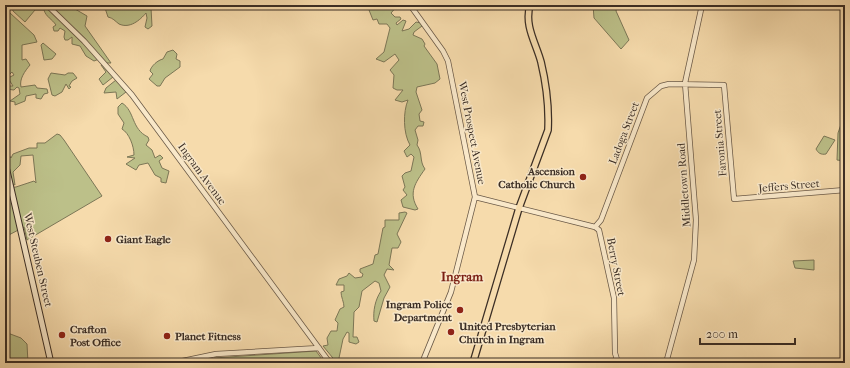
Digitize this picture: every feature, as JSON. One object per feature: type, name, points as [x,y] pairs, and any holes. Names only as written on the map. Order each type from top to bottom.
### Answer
[{"type":"main road","points":[[474,361],[519,208],[548,130],[549,118],[541,62],[528,20],[530,5]]},
{"type":"main road","name":"West Steuben Street","points":[[5,162],[51,363]]},
{"type":"street","name":"Ingram Avenue","points":[[47,5],[84,41],[132,95],[330,363]]},
{"type":"street","name":"West Prospect Avenue","points":[[410,5],[443,51],[448,61],[475,197],[450,292],[422,363]]},
{"type":"street","name":"Middletown Road","points":[[666,363],[694,260],[696,232],[685,83],[702,5]]},
{"type":"street","name":"Ladoga Street","points":[[595,227],[601,220],[647,98],[661,86],[685,83],[724,85]]},
{"type":"street","name":"Faronia Street","points":[[724,85],[734,199]]},
{"type":"street","name":"Jeffers Street","points":[[734,199],[845,190]]},
{"type":"street","name":"Berry Street","points":[[475,197],[595,227],[601,234],[614,298],[615,353],[618,363]]},
{"type":"street","points":[[173,363],[216,354],[319,348]]},
{"type":"green space","points":[[5,5],[7,13],[10,13],[34,35],[37,42],[22,45],[22,60],[26,59],[30,65],[23,75],[21,87],[35,85],[37,88],[47,89],[48,93],[44,94],[41,99],[36,98],[36,94],[26,96],[25,101],[15,105],[15,102],[10,101],[20,94],[19,88],[17,87],[14,90],[5,89],[5,86],[13,86],[8,78],[14,75],[12,72],[9,75],[5,74],[5,55],[8,46],[5,40]]},
{"type":"green space","points":[[9,5],[45,5],[99,59],[94,61],[86,56],[80,46],[72,44],[72,37],[65,40],[65,31],[60,28],[58,31],[54,31],[53,27],[56,25],[44,10],[35,10],[25,22]]},
{"type":"green space","points":[[51,5],[73,5],[75,9],[87,16],[85,26],[111,63],[107,63]]},
{"type":"green space","points":[[104,5],[155,5],[151,8],[152,26],[148,29],[145,27],[147,18],[146,13],[138,21],[131,25],[119,24],[108,17]]},
{"type":"green space","points":[[367,5],[398,5],[391,13],[395,17],[400,17],[401,19],[396,23],[397,25],[403,20],[406,21],[402,31],[409,29],[416,22],[421,23],[422,26],[414,32],[413,35],[422,39],[425,44],[424,46],[437,64],[440,79],[435,83],[417,87],[416,92],[422,110],[419,114],[420,121],[424,122],[423,126],[418,126],[415,130],[418,140],[417,145],[425,169],[414,188],[413,198],[418,209],[415,210],[403,207],[401,200],[407,195],[403,190],[405,187],[402,176],[411,171],[414,157],[411,154],[407,157],[404,151],[410,145],[406,135],[404,122],[408,100],[402,102],[395,100],[403,90],[393,88],[394,75],[390,70],[399,60],[395,54],[384,62],[376,59],[384,52],[390,28],[387,24],[379,24],[377,19],[373,20]]},
{"type":"green space","points":[[593,5],[617,5],[616,11],[629,40],[621,49],[594,18]]},
{"type":"green space","points":[[43,43],[56,54],[52,59],[44,60],[41,45]]},
{"type":"green space","points":[[173,50],[177,54],[176,59],[180,61],[180,67],[165,78],[160,86],[157,86],[149,79],[153,74],[150,71],[155,64],[163,59],[167,52]]},
{"type":"green space","points":[[102,64],[113,77],[103,85],[99,79],[106,72],[101,65]]},
{"type":"green space","points":[[51,73],[65,75],[68,73],[73,73],[77,78],[72,81],[69,89],[66,84],[62,92],[55,96],[52,95],[48,79]]},
{"type":"green space","points":[[116,80],[126,92],[117,99],[116,92],[104,93],[106,88]]},
{"type":"green space","points":[[122,103],[126,106],[139,129],[148,137],[149,140],[146,145],[152,150],[155,158],[160,155],[163,158],[159,161],[162,168],[169,171],[166,183],[161,182],[161,178],[155,175],[148,163],[139,165],[136,170],[126,164],[135,158],[127,157],[134,155],[134,151],[129,137],[122,129],[124,123],[118,114],[118,107]]},
{"type":"green space","points":[[845,113],[845,161],[837,160],[838,133]]},
{"type":"green space","points":[[57,134],[64,140],[102,196],[27,240],[24,227],[5,237],[5,188],[16,187],[34,181],[36,183],[33,155],[21,156],[20,165],[13,172],[15,185],[11,183],[5,153],[7,152],[11,158],[13,154],[29,148],[37,148],[37,143],[45,143]]},
{"type":"green space","points":[[824,136],[835,140],[826,154],[819,153],[816,149]]},
{"type":"green space","points":[[399,213],[407,213],[397,234],[401,242],[398,248],[392,248],[389,265],[394,270],[387,269],[384,275],[390,287],[384,298],[377,322],[374,321],[374,309],[381,291],[379,283],[375,281],[362,291],[359,307],[354,312],[353,337],[357,337],[359,342],[356,344],[349,342],[349,333],[347,332],[343,339],[339,358],[348,363],[337,363],[323,346],[328,345],[327,338],[331,331],[337,331],[338,323],[335,320],[340,309],[344,307],[341,292],[344,291],[344,285],[336,285],[339,279],[347,276],[349,273],[355,278],[362,277],[363,274],[360,272],[360,269],[373,264],[375,255],[378,254],[383,228],[385,227],[385,220],[399,220]]},
{"type":"green space","points":[[814,260],[814,270],[795,268],[793,261]]},
{"type":"green space","points":[[5,332],[21,338],[27,344],[28,363],[5,363]]},
{"type":"green space","points":[[316,351],[325,363],[214,363],[214,358]]},
{"type":"place","name":"Ascension Catholic Church","points":[[583,177]]},
{"type":"place","name":"Giant Eagle","points":[[108,239]]},
{"type":"place","name":"Ingram Police Department","points":[[460,310]]},
{"type":"place","name":"United Presbyterian Church in Ingram","points":[[451,332]]},
{"type":"place","name":"Crafton Post Office","points":[[62,335]]},
{"type":"place","name":"Planet Fitness","points":[[167,336]]},
{"type":"district","name":"Ingram","points":[[462,276]]}]
